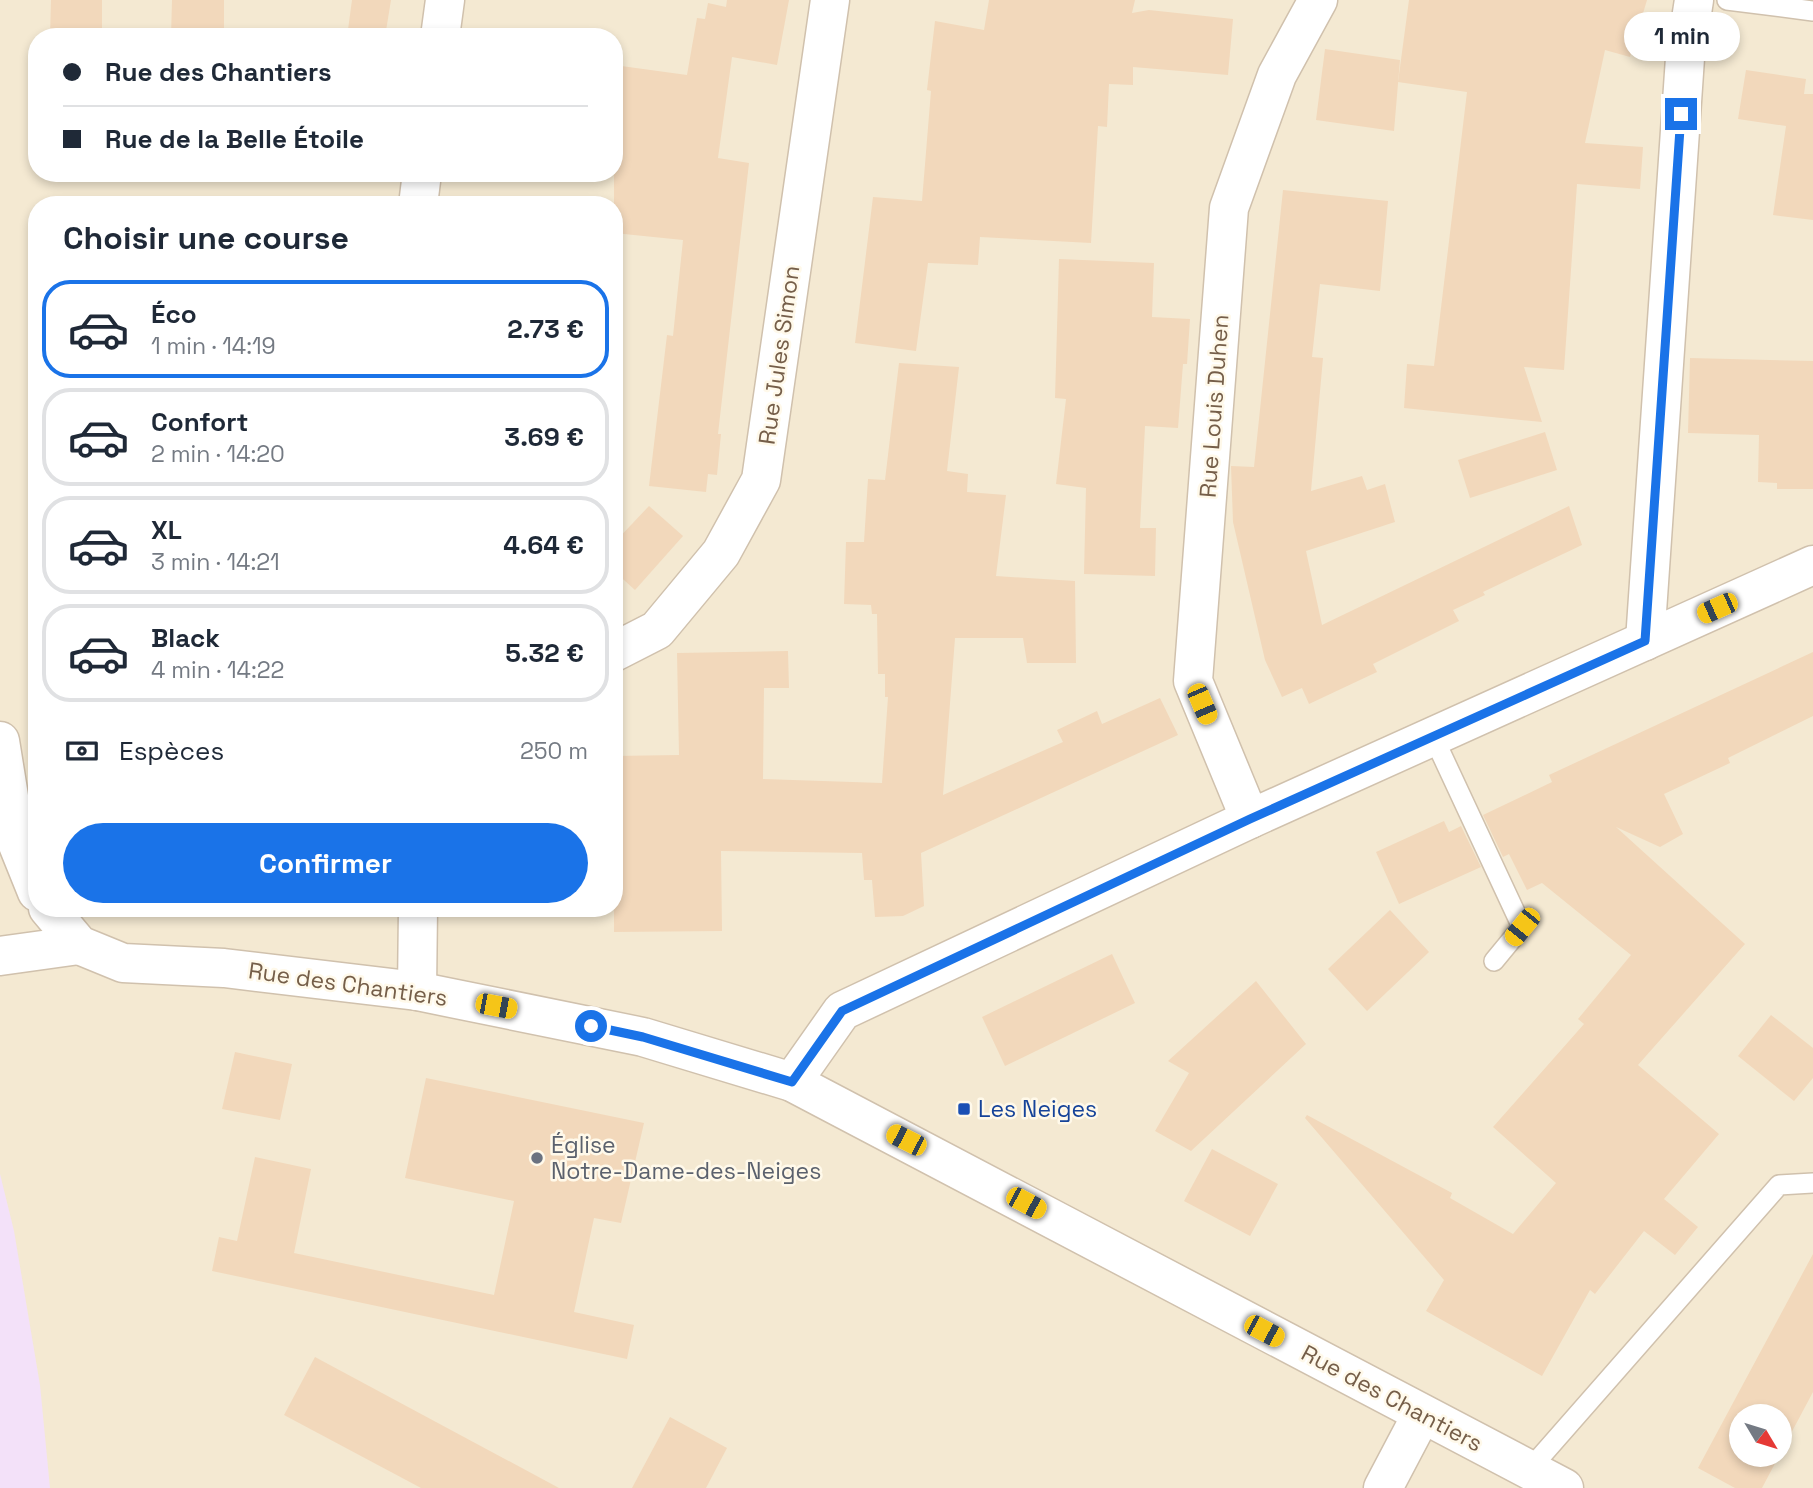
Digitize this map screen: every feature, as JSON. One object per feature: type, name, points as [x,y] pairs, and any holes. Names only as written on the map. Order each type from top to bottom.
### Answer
[{"type":"street","points":[[441,28],[444,0]]},
{"type":"street","name":"Rue Jules Simon","points":[[623,647],[657,630],[722,553],[761,480],[830,0]]},
{"type":"street","name":"Rue Louis Duhen","points":[[1250,819],[1193,681],[1229,208],[1277,75],[1318,0]]},
{"type":"street","points":[[1645,641],[1685,58],[1694,0]]},
{"type":"street","points":[[792,1082],[842,1011],[1250,819],[1813,565]]},
{"type":"street","points":[[0,741],[16,840],[28,870]]},
{"type":"street","name":"Rue des Chantiers","points":[[55,917],[79,946],[122,963],[224,968],[417,991],[643,1037],[792,1082],[1564,1488]]},
{"type":"street","points":[[417,991],[418,917]]},
{"type":"street","points":[[0,956],[79,946]]},
{"type":"street","points":[[1383,1488],[1422,1414]]},
{"type":"lane","points":[[1727,0],[1813,11]]},
{"type":"lane","points":[[1433,736],[1522,927],[1494,961]]},
{"type":"lane","points":[[1529,1470],[1779,1185],[1813,1182]]},
{"type":"shaded area","points":[[0,0],[1813,0],[1813,1488],[0,1488]]},
{"type":"shaded area","points":[[0,1174],[14,1231],[40,1385],[50,1488],[0,1488]]},
{"type":"building","points":[[51,0],[102,0],[102,28],[50,28]]},
{"type":"building","points":[[172,0],[224,0],[224,28],[171,28]]},
{"type":"building","points":[[352,0],[391,0],[386,28],[348,28]]},
{"type":"building","points":[[727,0],[789,0],[777,65],[732,57],[718,158],[749,163],[718,434],[721,434],[717,475],[708,474],[706,492],[649,486],[667,335],[673,336],[683,240],[623,234],[623,196],[614,196],[614,182],[623,182],[623,66],[687,75],[697,18],[705,19],[708,3],[726,7]]},
{"type":"building","points":[[989,0],[1135,0],[1132,13],[1149,10],[1233,19],[1228,75],[1133,67],[1133,85],[1109,84],[1107,127],[1098,126],[1091,243],[980,237],[978,265],[928,263],[916,351],[855,343],[873,197],[922,201],[931,91],[927,90],[935,21],[984,30]]},
{"type":"building","points":[[1409,0],[1647,0],[1630,57],[1605,50],[1585,143],[1643,147],[1640,189],[1577,184],[1564,370],[1524,367],[1542,422],[1404,408],[1407,364],[1434,366],[1467,92],[1398,82]]},
{"type":"building","points":[[1325,49],[1400,60],[1394,131],[1316,120]]},
{"type":"building","points":[[1746,70],[1806,79],[1804,94],[1813,94],[1813,220],[1773,215],[1786,126],[1738,119]]},
{"type":"building","points":[[1283,190],[1388,201],[1380,291],[1320,284],[1312,357],[1323,358],[1311,491],[1362,476],[1367,490],[1385,484],[1395,522],[1306,551],[1322,625],[1569,506],[1582,545],[1483,592],[1485,595],[1453,610],[1459,621],[1373,664],[1377,672],[1309,704],[1302,688],[1282,697],[1265,660],[1233,522],[1231,466],[1254,467]]},
{"type":"building","points":[[1059,259],[1154,263],[1152,317],[1190,319],[1178,428],[1145,426],[1140,528],[1156,528],[1155,576],[1084,574],[1086,488],[1056,484],[1066,399],[1055,398]]},
{"type":"building","points":[[1690,358],[1813,361],[1813,489],[1777,489],[1777,483],[1758,482],[1759,435],[1688,433]]},
{"type":"building","points":[[899,363],[959,367],[947,471],[968,474],[967,492],[1006,495],[996,576],[1075,581],[1076,663],[1027,663],[1023,638],[955,638],[943,795],[1063,742],[1057,730],[1097,711],[1102,724],[1160,698],[1178,735],[921,853],[924,906],[903,916],[875,917],[872,880],[864,880],[862,853],[721,851],[722,931],[614,932],[614,917],[623,917],[623,756],[679,755],[677,653],[788,651],[789,688],[764,688],[763,779],[882,783],[888,697],[885,697],[885,674],[878,674],[877,614],[872,614],[871,605],[844,604],[846,542],[864,542],[868,479],[885,480]]},
{"type":"building","points":[[1545,432],[1557,470],[1470,498],[1458,460]]},
{"type":"building","points":[[649,506],[683,536],[635,590],[623,579],[623,533]]},
{"type":"building","points":[[1813,652],[1813,716],[1728,758],[1730,763],[1664,794],[1683,834],[1660,847],[1616,827],[1745,944],[1638,1065],[1719,1134],[1664,1199],[1698,1227],[1675,1255],[1644,1231],[1595,1294],[1590,1290],[1542,1376],[1426,1311],[1444,1280],[1305,1118],[1307,1115],[1452,1193],[1450,1198],[1513,1234],[1556,1183],[1493,1127],[1584,1024],[1578,1019],[1631,955],[1542,883],[1527,890],[1509,854],[1503,857],[1483,815],[1552,782],[1549,775]]},
{"type":"building","points":[[1444,821],[1449,832],[1461,826],[1481,867],[1399,904],[1376,852]]},
{"type":"building","points":[[1390,910],[1429,952],[1367,1011],[1328,969]]},
{"type":"building","points":[[1112,954],[1135,1003],[1005,1066],[982,1017]]},
{"type":"building","points":[[1256,981],[1306,1044],[1191,1151],[1155,1131],[1189,1073],[1168,1061]]},
{"type":"building","points":[[1771,1015],[1813,1048],[1813,1078],[1794,1101],[1738,1056]]},
{"type":"building","points":[[235,1052],[292,1064],[280,1120],[222,1109]]},
{"type":"building","points":[[426,1078],[644,1123],[621,1223],[594,1218],[574,1312],[634,1325],[627,1359],[212,1271],[219,1237],[237,1241],[255,1157],[311,1169],[294,1253],[494,1295],[514,1201],[405,1178]]},
{"type":"building","points":[[1212,1149],[1278,1184],[1250,1236],[1184,1201]]},
{"type":"building","points":[[1813,1254],[1813,1392],[1792,1432],[1792,1404],[1732,1404]]},
{"type":"building","points":[[315,1357],[559,1488],[421,1488],[284,1415]]},
{"type":"building","points":[[1729,1410],[1729,1467],[1773,1467],[1762,1488],[1735,1488],[1698,1468]]},
{"type":"building","points":[[670,1417],[727,1448],[706,1488],[632,1488]]},
{"type":"place","name":"Les Neiges","points":[[964,1109]]},
{"type":"place","name":"Église Notre-Dame-des-Neiges","points":[[537,1158]]},
{"type":"route","points":[[591,1026],[643,1037],[792,1082],[842,1011],[1250,819],[1645,641],[1681,114]]}]
